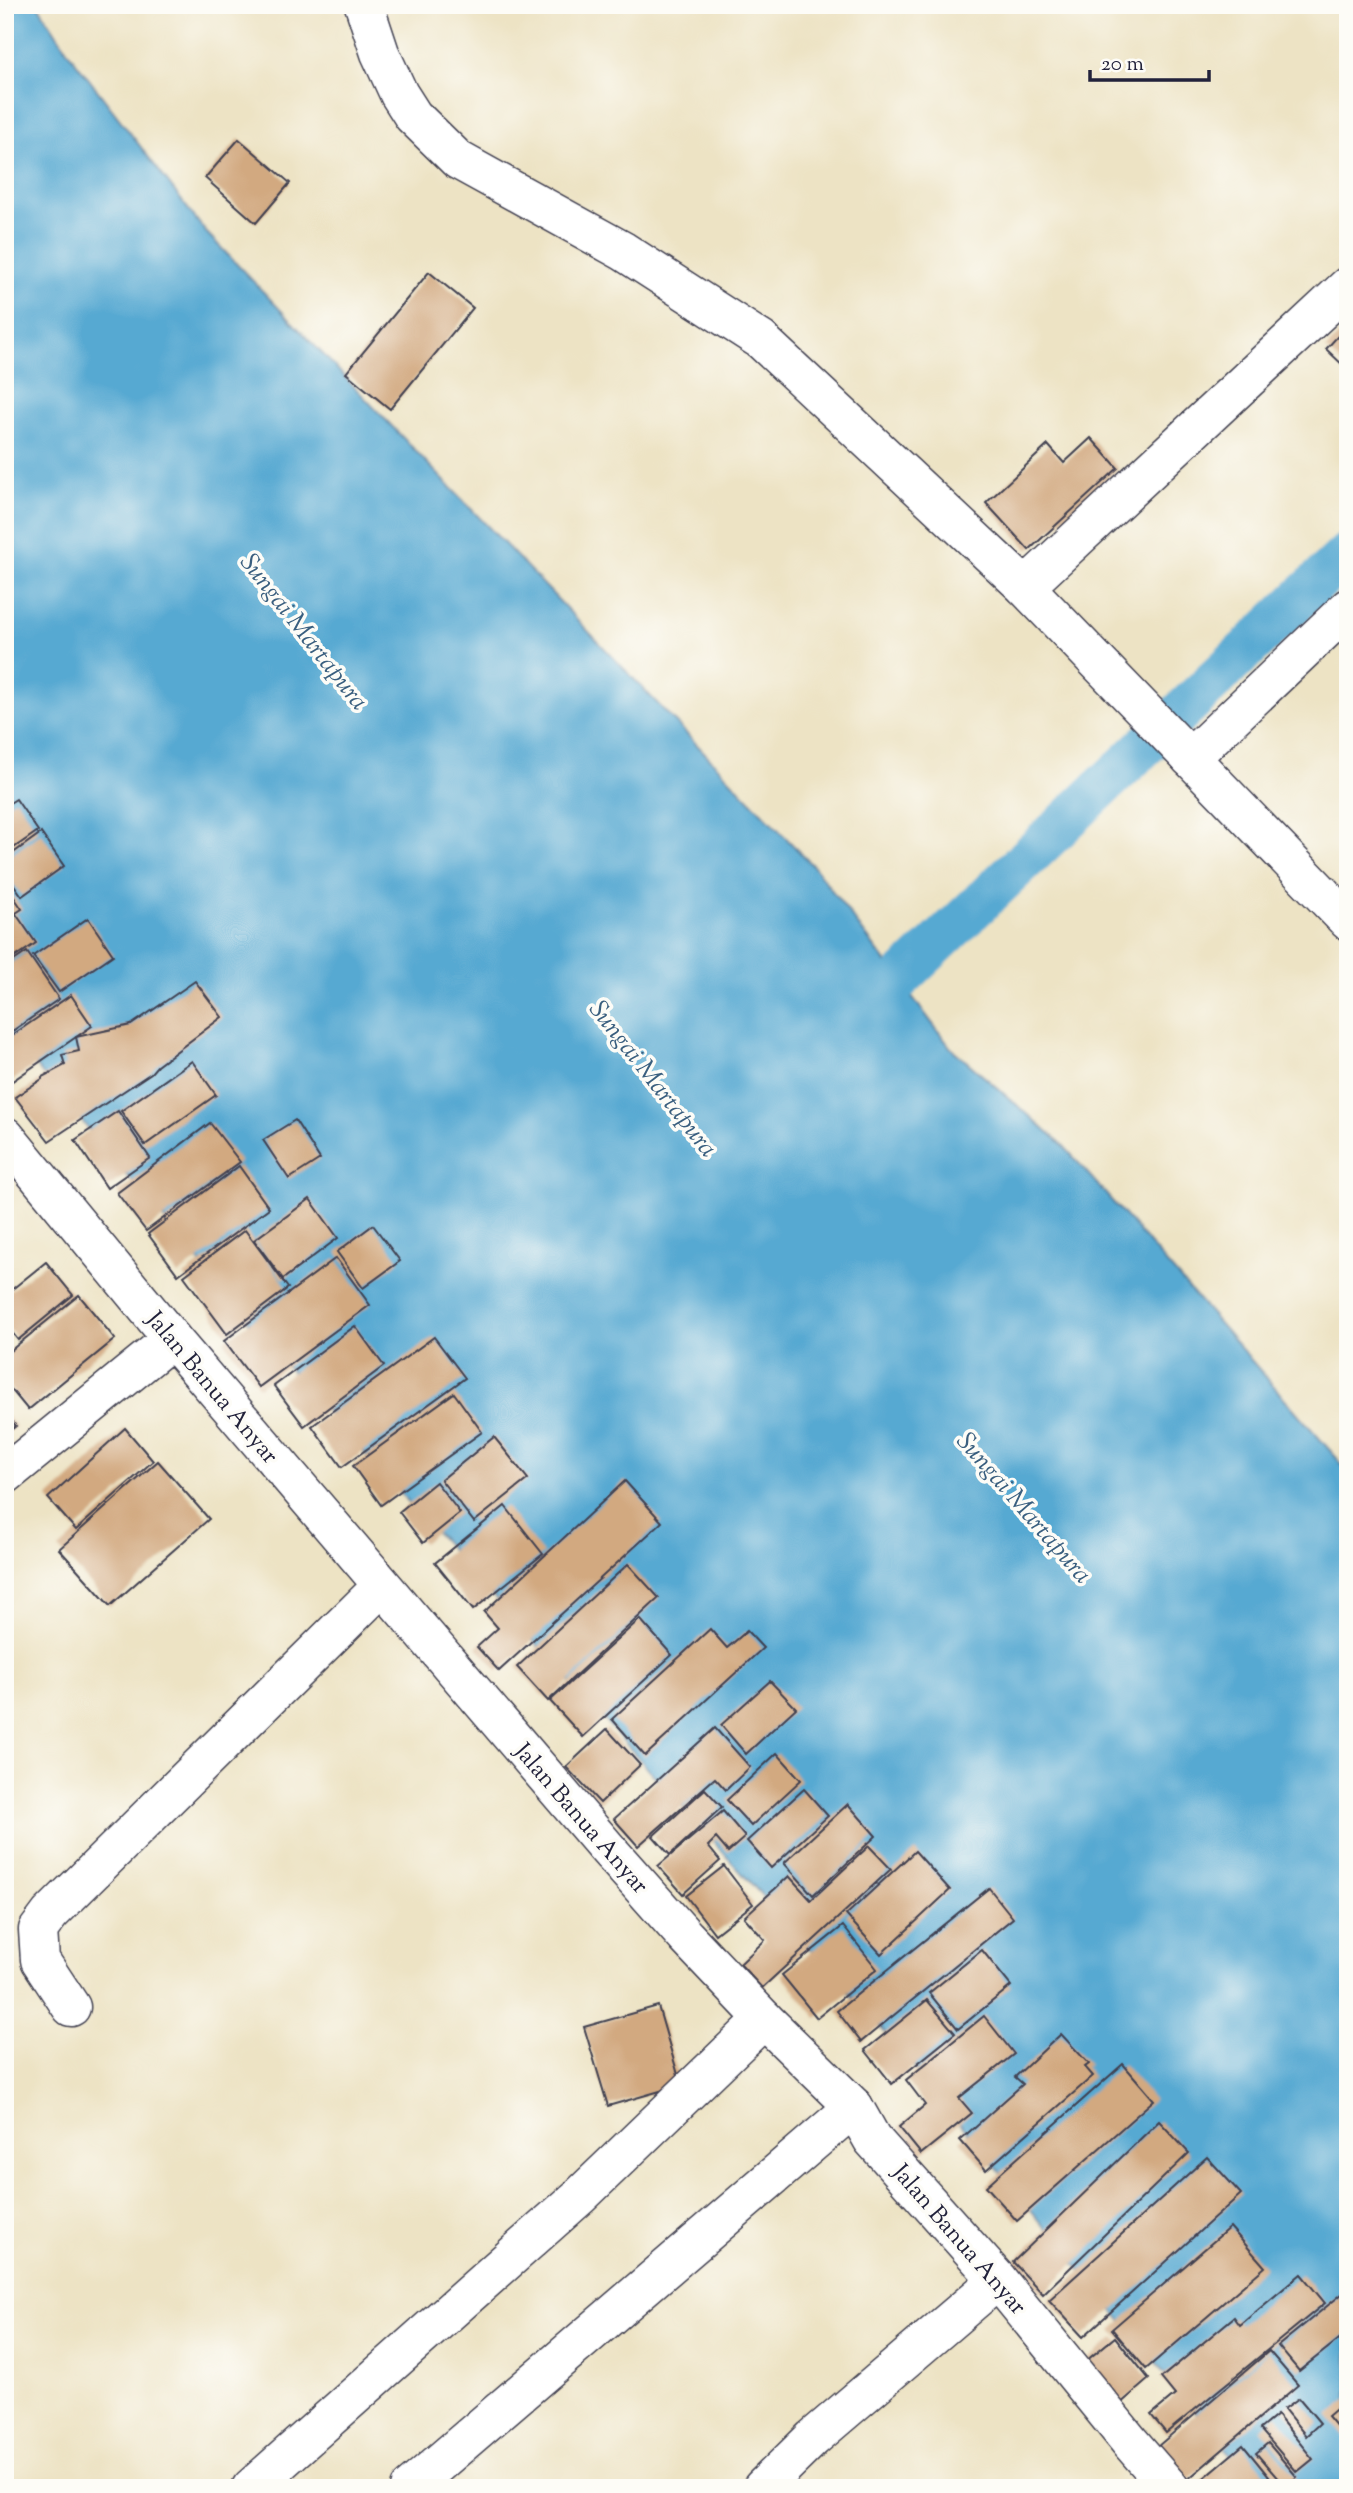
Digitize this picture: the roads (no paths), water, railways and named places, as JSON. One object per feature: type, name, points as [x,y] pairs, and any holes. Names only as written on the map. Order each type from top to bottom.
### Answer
[{"type":"street","points":[[364,5],[380,53],[399,94],[413,116],[458,160],[624,251],[761,340],[1025,587],[1348,921]]},
{"type":"street","points":[[1025,587],[1348,286]]},
{"type":"street","points":[[1169,737],[1348,608]]},
{"type":"street","name":"Jalan Banua Anyar","points":[[5,1136],[382,1587],[633,1877],[764,2019],[854,2107],[872,2139],[998,2280],[1170,2488]]},
{"type":"street","points":[[5,1475],[172,1339]]},
{"type":"street","points":[[71,2007],[40,1960],[38,1930],[50,1914],[382,1587]]},
{"type":"street","points":[[251,2488],[580,2196],[764,2019]]},
{"type":"street","points":[[411,2488],[854,2107]]},
{"type":"street","points":[[762,2488],[813,2438],[998,2280]]},
{"type":"water","name":"Sungai Martapura","points":[[5,5],[38,5],[69,53],[205,231],[814,867],[951,1048],[1062,1144],[1348,1471],[1348,2488],[1255,2488],[1240,2466],[898,2047],[282,1361],[5,1029]]},
{"type":"waterway","points":[[859,1018],[1348,553]]}]
